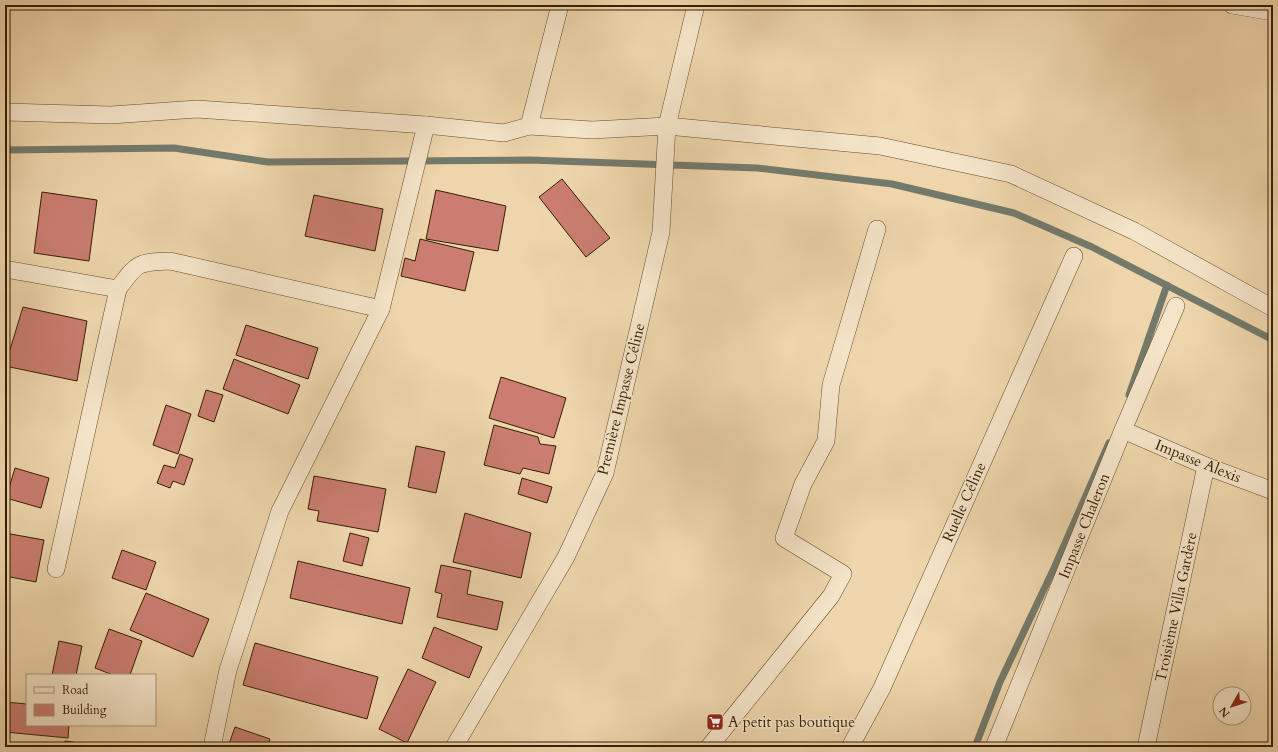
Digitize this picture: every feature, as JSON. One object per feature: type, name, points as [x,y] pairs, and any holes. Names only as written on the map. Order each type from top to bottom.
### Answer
[{"type":"street","points":[[529,126],[560,5]]},
{"type":"street","name":"Première Impasse Céline","points":[[454,747],[566,556],[605,473],[661,232],[667,126],[696,5]]},
{"type":"street","points":[[1232,5],[1273,12]]},
{"type":"street","points":[[5,112],[111,115],[197,109],[426,125],[504,133],[529,126],[592,130],[667,126],[880,146],[1012,174],[1134,231],[1273,308]]},
{"type":"street","points":[[212,747],[228,670],[280,511],[381,309],[426,125]]},
{"type":"street","points":[[709,747],[831,596],[843,574],[784,538],[803,484],[826,441],[832,385],[877,229]]},
{"type":"street","name":"Ruelle Céline","points":[[850,747],[882,688],[1074,256]]},
{"type":"street","points":[[56,569],[118,289],[135,266],[149,262],[170,261],[381,309]]},
{"type":"street","points":[[5,269],[118,289]]},
{"type":"street","name":"Impasse Chaleron","points":[[994,747],[1123,430],[1176,306]]},
{"type":"street","name":"Impasse Alexis","points":[[1123,430],[1206,466],[1273,491]]},
{"type":"street","name":"Troisième Villa Gardère","points":[[1146,747],[1206,466]]},
{"type":"building","points":[[562,179],[610,238],[586,257],[539,197]]},
{"type":"building","points":[[436,190],[506,206],[498,251],[426,239]]},
{"type":"building","points":[[42,192],[97,200],[89,261],[34,253]]},
{"type":"building","points":[[314,195],[383,209],[375,251],[305,236]]},
{"type":"building","points":[[420,239],[474,252],[465,291],[401,276],[405,258],[415,261]]},
{"type":"building","points":[[23,307],[87,321],[77,381],[5,366]]},
{"type":"building","points":[[246,325],[318,348],[308,379],[236,355]]},
{"type":"building","points":[[234,359],[300,385],[288,414],[223,389]]},
{"type":"building","points":[[501,377],[566,398],[554,438],[489,418]]},
{"type":"building","points":[[206,390],[223,395],[214,422],[198,416]]},
{"type":"building","points":[[166,405],[191,414],[178,454],[153,445]]},
{"type":"building","points":[[494,425],[538,437],[540,444],[556,446],[549,474],[523,468],[520,474],[484,465]]},
{"type":"building","points":[[416,446],[445,452],[436,493],[408,487]]},
{"type":"building","points":[[180,454],[193,459],[184,485],[173,481],[170,488],[157,483],[164,465],[175,468]]},
{"type":"building","points":[[15,468],[49,478],[41,508],[6,498]]},
{"type":"building","points":[[314,476],[386,489],[378,532],[317,521],[319,511],[308,509]]},
{"type":"building","points":[[522,478],[552,487],[547,503],[518,494]]},
{"type":"building","points":[[465,513],[531,533],[521,578],[453,562]]},
{"type":"building","points":[[5,533],[44,540],[36,582],[5,576]]},
{"type":"building","points":[[350,533],[369,538],[362,566],[343,561]]},
{"type":"building","points":[[122,550],[156,562],[146,590],[112,578]]},
{"type":"building","points":[[298,561],[410,588],[402,624],[290,598]]},
{"type":"building","points":[[441,565],[471,571],[467,594],[503,602],[497,630],[437,617],[442,594],[435,592]]},
{"type":"building","points":[[146,593],[209,619],[193,657],[130,630]]},
{"type":"building","points":[[434,627],[482,647],[469,678],[422,658]]},
{"type":"building","points":[[109,629],[142,641],[130,674],[110,674],[95,668]]},
{"type":"building","points":[[59,641],[82,646],[76,674],[52,674]]},
{"type":"building","points":[[255,643],[378,677],[367,719],[243,685]]},
{"type":"building","points":[[408,669],[436,682],[407,743],[379,729]]},
{"type":"building","points":[[5,702],[26,704],[26,726],[69,726],[68,738],[5,732]]},
{"type":"building","points":[[235,727],[270,739],[268,747],[239,747],[229,744]]},
{"type":"building","points":[[65,741],[79,743],[78,747],[64,747]]},
{"type":"waterway","points":[[5,150],[174,148],[268,162],[529,160],[757,168],[892,184],[1014,213],[1092,247],[1273,340]]},
{"type":"waterway","points":[[1129,395],[1167,285]]},
{"type":"waterway","points":[[975,747],[1000,682],[1055,566],[1109,443]]},
{"type":"place","name":"A petit pas boutique","points":[[715,722]]}]
